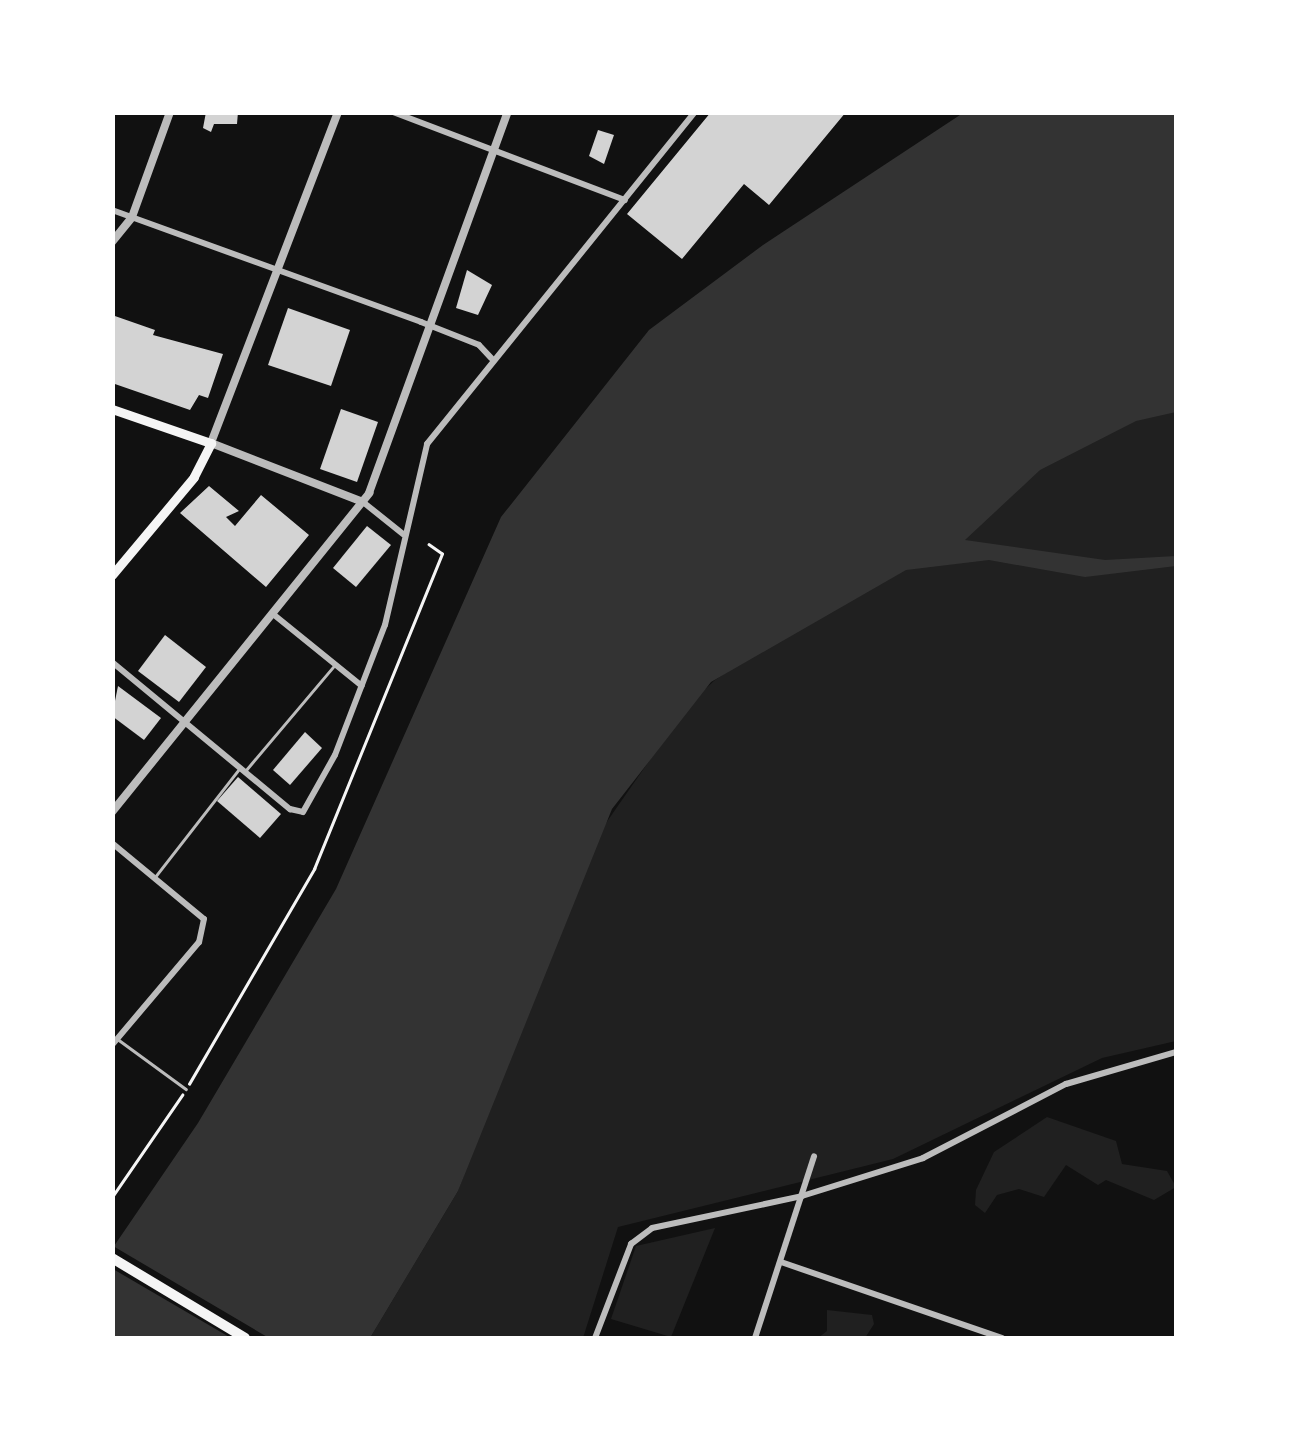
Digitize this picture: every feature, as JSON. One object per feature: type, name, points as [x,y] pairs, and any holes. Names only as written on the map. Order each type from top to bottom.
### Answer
[{"type":"main road","points":[[112,408],[210,443],[194,477],[112,574]]},
{"type":"main road","points":[[112,1258],[245,1338]]},
{"type":"street","points":[[112,242],[132,217],[170,112]]},
{"type":"street","points":[[338,112],[281,271],[210,443],[363,502],[403,534]]},
{"type":"street","points":[[393,112],[625,200]]},
{"type":"street","points":[[112,812],[363,502],[508,112]]},
{"type":"street","points":[[112,662],[299,813],[335,755],[385,625],[426,444],[491,358],[695,112]]},
{"type":"street","points":[[112,210],[430,325],[480,345],[491,358]]},
{"type":"street","points":[[273,614],[362,686]]},
{"type":"street","points":[[112,843],[204,925],[199,942],[114,1040]]},
{"type":"street","points":[[595,1338],[630,1244],[652,1228],[802,1196],[923,1158],[1066,1084],[1176,1052]]},
{"type":"street","points":[[755,1338],[814,1156]]},
{"type":"street","points":[[781,1262],[1002,1338]]},
{"type":"lane","points":[[155,878],[335,664]]},
{"type":"lane","points":[[114,1040],[186,1089]]},
{"type":"path","points":[[112,1197],[186,1089],[314,869],[442,554],[428,544]]},
{"type":"shaded area","points":[[963,113],[1176,113],[1176,412],[1136,421],[1040,470],[965,540],[1105,560],[1176,556],[1176,566],[1085,577],[989,560],[906,570],[711,682],[612,809],[458,1191],[370,1338],[113,1338],[112,1249],[198,1123],[336,889],[501,517],[649,330],[763,245]]},
{"type":"shaded area","points":[[1176,381],[1176,1041],[1102,1058],[893,1159],[618,1227],[583,1338],[370,1338],[458,1191],[581,859],[688,705],[715,680]]},
{"type":"shaded area","points":[[1047,1117],[1116,1141],[1122,1164],[1167,1171],[1176,1187],[1154,1200],[1106,1180],[1098,1185],[1066,1165],[1044,1197],[1019,1189],[997,1195],[985,1213],[975,1205],[976,1190],[994,1152]]},
{"type":"shaded area","points":[[715,1228],[671,1337],[611,1319],[636,1246]]},
{"type":"shaded area","points":[[827,1310],[872,1315],[874,1324],[865,1338],[818,1338],[827,1331]]},
{"type":"pier","points":[[113,1246],[269,1338],[231,1338],[113,1269]]},
{"type":"building","points":[[206,112],[238,112],[237,124],[214,124],[211,132],[203,128]]},
{"type":"building","points":[[711,112],[846,112],[769,205],[744,184],[682,259],[627,214]]},
{"type":"building","points":[[598,130],[614,135],[604,164],[589,156]]},
{"type":"building","points":[[467,270],[492,285],[478,315],[456,308]]},
{"type":"building","points":[[288,308],[350,330],[331,386],[268,365]]},
{"type":"building","points":[[112,315],[155,330],[153,335],[223,354],[208,398],[199,395],[190,410],[112,383]]},
{"type":"building","points":[[341,409],[378,422],[357,482],[320,469]]},
{"type":"building","points":[[209,486],[239,511],[226,517],[235,526],[261,495],[309,535],[266,587],[180,513]]},
{"type":"building","points":[[367,526],[391,545],[356,587],[333,568]]},
{"type":"building","points":[[165,635],[206,667],[179,702],[138,671]]},
{"type":"building","points":[[118,686],[161,718],[144,740],[112,716]]},
{"type":"building","points":[[305,732],[322,748],[290,785],[273,770]]},
{"type":"building","points":[[238,777],[281,814],[260,838],[217,801]]}]
